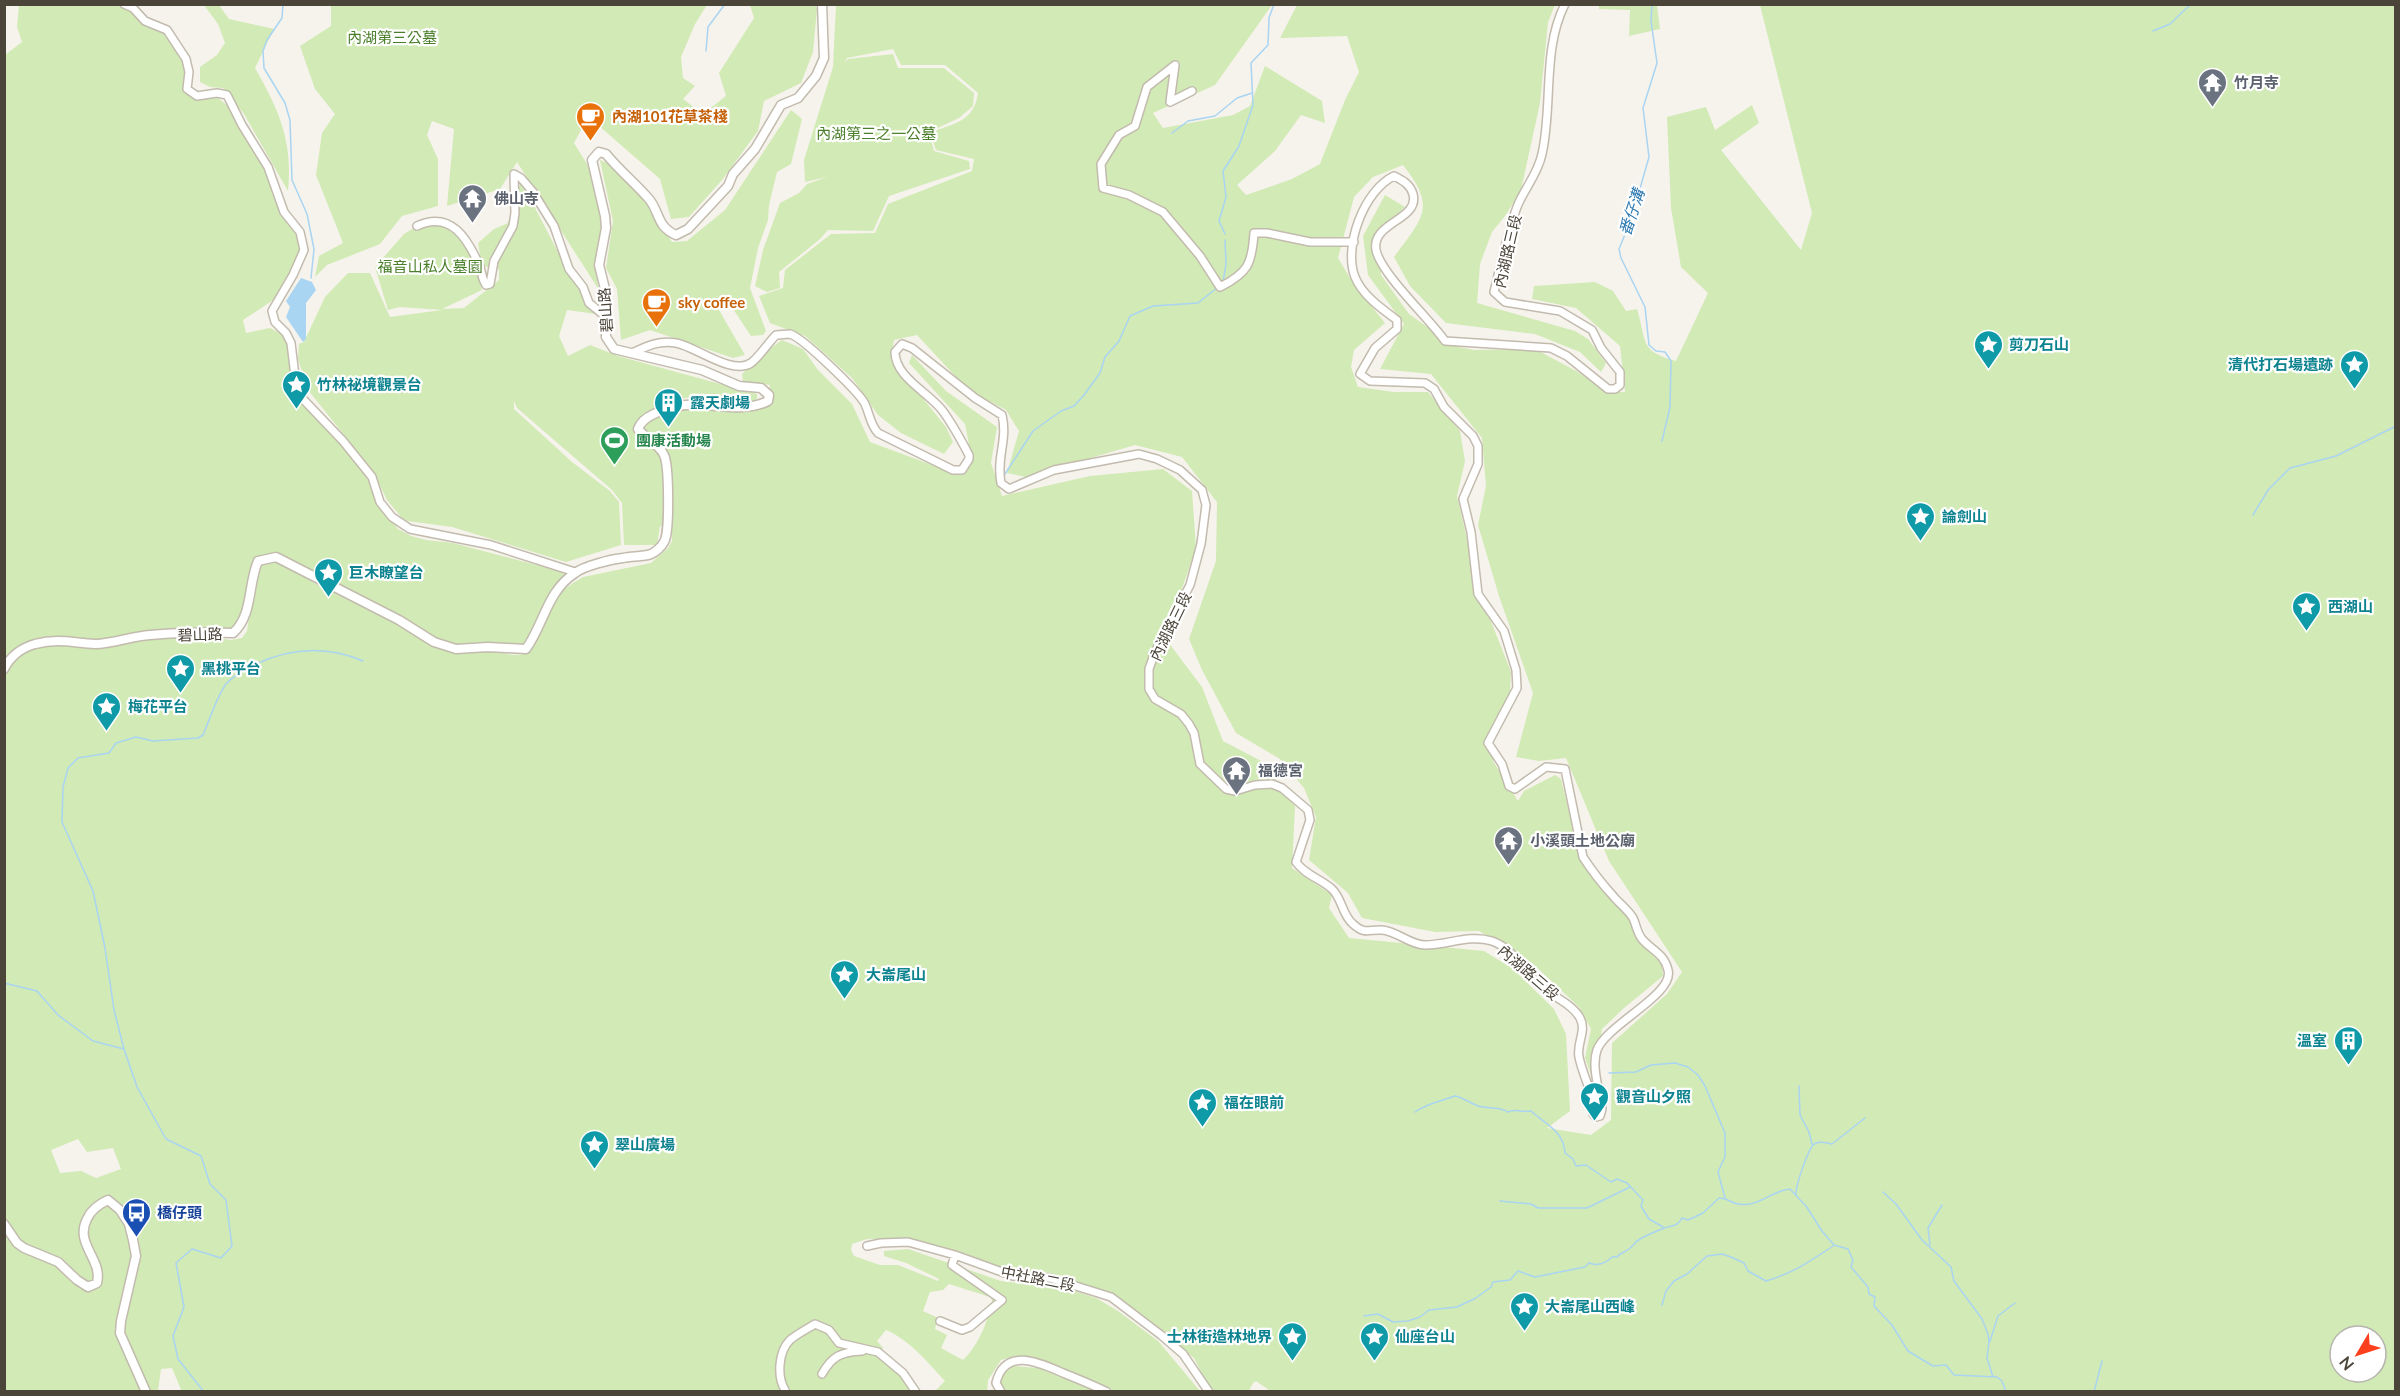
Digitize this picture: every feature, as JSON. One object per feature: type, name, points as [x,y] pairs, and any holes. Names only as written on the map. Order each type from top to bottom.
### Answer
[{"type":"street","points":[[124,4],[133,8],[145,21],[167,30],[186,59],[189,72],[187,89],[197,96],[217,93],[227,95],[242,125],[268,166],[284,212],[300,232],[304,250],[293,275],[272,311],[275,322],[286,333],[291,344],[295,376],[301,397],[343,441],[372,477],[380,502],[392,517],[410,529],[491,545],[575,572]]},
{"type":"street","name":"碧山路","points":[[4,669],[9,658],[19,651],[52,641],[71,640],[96,644],[149,635],[196,632],[233,633],[239,628],[244,617],[258,561],[276,557],[399,620],[434,642],[456,649],[525,649],[532,641],[552,596],[575,572],[621,558],[649,555],[666,540],[668,505],[666,462],[660,449],[638,429],[642,422],[665,408],[681,403],[745,406],[768,401],[769,394],[761,388],[739,386],[702,370],[614,349],[608,343],[605,289],[599,265],[606,228],[603,204],[591,164],[594,156],[599,152],[606,154],[650,200],[660,222],[667,231],[676,236],[688,229],[728,186],[733,174],[755,149],[781,105],[798,98],[816,76],[824,58],[822,4]]},
{"type":"street","name":"內湖路三段","points":[[632,353],[653,343],[677,343],[722,362],[742,366],[751,363],[776,335],[791,334],[811,349],[865,403],[870,425],[878,433],[953,470],[962,470],[969,455],[942,409],[910,380],[895,360],[895,352],[902,344],[912,348],[975,398],[1002,414],[1005,429],[998,466],[1001,483],[1009,489],[1054,470],[1139,454],[1157,459],[1180,470],[1197,484],[1205,498],[1203,533],[1190,585],[1155,652],[1149,669],[1148,684],[1151,694],[1181,714],[1189,724],[1194,733],[1200,764],[1226,789],[1235,791],[1255,785],[1272,784],[1282,788],[1308,810],[1310,820],[1296,862],[1301,869],[1334,891],[1345,915],[1354,925],[1369,933],[1381,930],[1421,945],[1469,938],[1491,941],[1511,952],[1522,968],[1543,989],[1578,1014],[1584,1025],[1578,1055],[1590,1089],[1593,1114],[1596,1117],[1600,1116],[1602,1109],[1595,1067],[1597,1049],[1625,1018],[1648,1002],[1663,986],[1668,979],[1669,971],[1657,950],[1642,940],[1632,917],[1583,857],[1565,769],[1546,767],[1515,789],[1509,786],[1502,764],[1488,743],[1517,688],[1516,670],[1504,631],[1478,594],[1471,532],[1463,499],[1479,464],[1478,446],[1473,436],[1444,407],[1434,389],[1425,383],[1370,381],[1360,374],[1375,348],[1397,329],[1396,320],[1374,302],[1356,280],[1353,271],[1357,225],[1369,197],[1387,179],[1394,176],[1405,181],[1413,192],[1414,201],[1412,209],[1385,228],[1377,237],[1376,251],[1388,275],[1433,323],[1445,341],[1551,348],[1567,356],[1608,389],[1615,389],[1620,385],[1620,372],[1601,348],[1592,330],[1560,311],[1505,302],[1494,292],[1517,206],[1530,185],[1542,157],[1550,67],[1557,29],[1565,4]]},
{"type":"street","points":[[1192,91],[1170,102],[1175,65],[1147,87],[1135,126],[1119,135],[1101,164],[1103,188],[1129,195],[1163,212],[1200,256],[1220,287],[1239,277],[1253,256],[1254,233],[1267,232],[1310,242],[1354,242]]},
{"type":"street","points":[[417,226],[429,220],[443,221],[454,228],[461,234],[481,269],[482,279],[486,285],[490,284],[494,261],[513,226],[514,174],[521,178],[533,192],[554,226],[569,268],[583,287],[589,303],[605,316]]},
{"type":"street","points":[[4,1224],[17,1243],[58,1262],[88,1287],[97,1282],[99,1274],[82,1236],[88,1215],[108,1200],[120,1210],[129,1224],[136,1256],[120,1333],[146,1392]]},
{"type":"street","name":"中社路二段","points":[[867,1246],[908,1242],[955,1255],[1013,1276],[1050,1278],[1111,1297],[1182,1354],[1209,1392]]},
{"type":"street","points":[[940,1321],[962,1330],[970,1327],[1002,1300],[952,1265],[955,1255]]},
{"type":"street","points":[[785,1390],[779,1380],[781,1360],[788,1341],[814,1324],[829,1330],[839,1343],[867,1351]]},
{"type":"street","points":[[822,1374],[830,1359],[849,1352],[878,1352],[903,1373],[916,1392]]},
{"type":"street","points":[[1001,1392],[996,1383],[999,1373],[1009,1364],[1020,1360],[1036,1361],[1107,1392]]},
{"type":"green space","points":[[19,5],[117,5],[132,12],[149,27],[168,35],[185,63],[187,71],[184,91],[196,100],[218,98],[233,110],[267,170],[283,215],[298,233],[301,252],[278,297],[243,320],[246,333],[270,328],[282,334],[289,345],[298,391],[363,471],[383,510],[398,529],[426,540],[453,543],[563,572],[564,578],[545,601],[525,644],[521,647],[459,646],[432,639],[279,555],[259,558],[244,610],[234,629],[101,641],[63,638],[41,641],[5,662],[5,55],[22,42],[17,27]]},
{"type":"green space","points":[[204,5],[219,5],[229,19],[274,29],[255,68],[271,98],[282,126],[288,157],[288,191],[244,114],[223,88],[210,87],[200,82],[200,67],[217,55],[225,43],[218,24]]},
{"type":"green space","name":"內湖第三公墓","points":[[331,5],[707,5],[695,24],[681,57],[683,78],[695,86],[683,99],[703,114],[726,96],[719,73],[754,18],[750,5],[815,5],[817,9],[813,52],[801,83],[764,101],[758,131],[722,180],[689,217],[671,219],[660,179],[598,125],[582,128],[574,143],[590,169],[604,231],[594,264],[599,290],[517,162],[500,189],[447,206],[454,129],[432,121],[427,135],[438,159],[438,206],[402,216],[380,244],[327,265],[315,277],[319,256],[343,243],[316,175],[322,133],[335,114],[315,89],[300,46],[331,26]]},
{"type":"green space","name":"內湖第三之一公墓","points":[[836,5],[1272,5],[1215,85],[1153,113],[1163,128],[1233,115],[1250,106],[1265,66],[1322,101],[1325,123],[1301,115],[1275,151],[1237,185],[1246,195],[1292,179],[1320,164],[1345,100],[1359,72],[1347,36],[1280,38],[1297,5],[1555,5],[1548,22],[1540,103],[1521,190],[1492,232],[1480,264],[1477,303],[1575,331],[1588,339],[1606,363],[1601,372],[1580,352],[1535,334],[1446,323],[1410,286],[1394,257],[1419,222],[1423,202],[1414,180],[1403,165],[1373,177],[1354,197],[1338,258],[1353,283],[1385,323],[1354,350],[1351,367],[1358,387],[1394,392],[1428,392],[1460,431],[1465,461],[1457,496],[1479,591],[1511,672],[1510,693],[1494,733],[1493,761],[1518,801],[1524,791],[1555,775],[1561,779],[1578,848],[1630,913],[1631,926],[1662,965],[1663,976],[1602,1029],[1595,1073],[1591,1075],[1585,1058],[1591,1029],[1579,1007],[1532,963],[1479,931],[1435,932],[1362,918],[1348,893],[1309,860],[1316,817],[1304,788],[1280,759],[1236,733],[1202,670],[1189,639],[1216,561],[1217,502],[1182,457],[1135,445],[1026,477],[1007,473],[1019,431],[1006,410],[968,390],[917,335],[894,340],[891,359],[946,427],[953,442],[944,454],[901,433],[878,415],[852,378],[805,336],[770,323],[759,296],[783,288],[785,270],[831,234],[875,233],[888,204],[972,171],[974,159],[936,150],[930,133],[955,124],[967,116],[976,103],[978,93],[945,65],[901,65],[893,49],[847,58],[845,63],[848,59],[893,54],[898,68],[944,68],[974,93],[973,106],[959,118],[929,132],[934,151],[969,161],[970,169],[889,196],[873,231],[828,230],[779,272],[780,288],[767,292],[755,286],[763,250],[780,203],[799,193],[807,184],[827,177],[805,182],[804,160],[833,67]]},
{"type":"green space","points":[[1599,5],[1657,5],[1660,29],[1629,36],[1630,10],[1599,9]]},
{"type":"green space","name":"福音山私人墓園","points":[[1760,5],[2395,5],[2395,1391],[1272,1392],[1256,1381],[1249,1391],[1215,1391],[1207,1384],[1194,1358],[1112,1294],[1050,1275],[1014,1272],[933,1245],[899,1240],[867,1239],[852,1244],[851,1250],[854,1256],[880,1265],[898,1265],[938,1281],[939,1279],[906,1263],[884,1256],[884,1251],[908,1249],[1001,1281],[1068,1289],[1096,1298],[1118,1311],[1158,1341],[1200,1391],[1115,1391],[1031,1356],[1016,1356],[1001,1360],[988,1380],[987,1391],[935,1391],[945,1381],[911,1346],[886,1330],[877,1341],[883,1348],[878,1355],[897,1371],[910,1391],[182,1392],[172,1368],[161,1369],[158,1391],[5,1392],[4,676],[7,666],[24,651],[53,643],[166,639],[196,635],[231,640],[242,638],[247,631],[255,575],[260,564],[268,562],[292,569],[443,650],[458,652],[483,650],[519,655],[524,654],[533,645],[554,602],[566,588],[583,577],[651,563],[668,548],[672,541],[671,528],[660,526],[657,545],[624,545],[622,503],[612,490],[517,408],[514,401],[514,409],[572,462],[610,491],[619,502],[621,545],[566,562],[452,527],[408,521],[402,518],[387,500],[373,471],[308,390],[298,359],[299,344],[304,342],[325,297],[348,273],[370,273],[390,317],[442,310],[400,307],[388,310],[375,267],[404,234],[429,219],[455,230],[469,248],[482,290],[442,309],[464,308],[499,280],[499,269],[482,266],[478,243],[494,229],[508,223],[521,181],[569,273],[596,314],[567,310],[559,336],[568,356],[590,345],[618,356],[757,394],[757,399],[750,403],[686,398],[665,401],[731,410],[757,409],[768,406],[770,385],[743,382],[742,374],[765,352],[782,340],[803,349],[818,370],[852,404],[870,442],[959,475],[972,460],[965,424],[909,363],[912,355],[946,391],[997,427],[991,463],[1002,496],[1090,476],[1163,469],[1192,491],[1196,548],[1165,638],[1202,687],[1223,741],[1265,763],[1295,806],[1292,868],[1332,895],[1329,908],[1349,938],[1484,951],[1513,969],[1554,1009],[1566,1034],[1570,1111],[1547,1128],[1591,1135],[1611,1120],[1612,1043],[1667,994],[1682,972],[1609,861],[1566,758],[1539,761],[1516,757],[1533,693],[1499,596],[1478,525],[1486,486],[1482,438],[1431,374],[1380,369],[1404,324],[1368,275],[1363,236],[1385,195],[1405,207],[1380,229],[1381,275],[1409,314],[1454,346],[1474,350],[1535,349],[1578,372],[1607,392],[1625,392],[1620,346],[1576,308],[1532,299],[1534,286],[1595,282],[1613,291],[1626,311],[1637,309],[1646,344],[1650,349],[1676,361],[1708,293],[1681,267],[1671,208],[1667,117],[1706,107],[1715,130],[1752,105],[1759,123],[1721,150],[1801,250],[1812,213]],"holes":[[[78,1139],[87,1152],[113,1148],[121,1169],[96,1178],[81,1171],[60,1173],[51,1150]],[[949,1284],[990,1297],[992,1300],[982,1332],[963,1360],[941,1348],[947,1335],[935,1329],[938,1318],[923,1311],[930,1292],[943,1290]]]},
{"type":"green space","points":[[791,110],[802,119],[791,164],[777,172],[768,220],[758,248],[750,288],[766,331],[763,335],[751,336],[729,303],[719,306],[719,310],[745,355],[733,358],[650,330],[621,340],[617,289],[606,268],[613,221],[600,160],[611,165],[631,183],[650,207],[672,242],[687,241],[725,210]]},
{"type":"green space","points":[[1013,1366],[1038,1368],[1095,1391],[1003,1390],[999,1383],[1005,1372]]},
{"type":"water","points":[[301,278],[312,282],[316,290],[306,303],[306,339],[303,342],[286,317],[290,307],[286,301]]},
{"type":"waterway","points":[[283,4],[282,18],[267,40],[263,51],[264,68],[285,103],[290,120],[292,180],[307,214],[314,249],[311,278]]},
{"type":"waterway","points":[[706,51],[708,27],[725,4]]},
{"type":"waterway","name":"番仔溝","points":[[1225,234],[1219,221],[1226,197],[1223,171],[1239,146],[1253,105],[1251,63],[1268,45],[1269,18],[1274,4]]},
{"type":"waterway","name":"番仔溝","points":[[1652,4],[1651,21],[1657,63],[1643,108],[1649,157],[1631,220],[1619,249],[1621,258],[1645,307],[1649,345],[1656,351],[1665,352],[1671,361],[1670,407],[1662,441]]},
{"type":"waterway","points":[[2153,31],[2170,24],[2191,4]]},
{"type":"waterway","points":[[1172,133],[1188,121],[1215,116],[1237,98],[1252,93]]},
{"type":"waterway","points":[[1223,282],[1226,264],[1225,240]]},
{"type":"waterway","points":[[1003,477],[1033,431],[1061,411],[1074,406],[1084,395],[1100,373],[1105,357],[1119,341],[1130,316],[1153,306],[1198,303],[1218,287]]},
{"type":"waterway","points":[[2253,515],[2268,490],[2290,468],[2336,456],[2396,426]]},
{"type":"waterway","points":[[124,1049],[114,1010],[105,948],[93,891],[62,822],[63,787],[68,768],[78,758],[109,753],[116,743],[136,737],[153,741],[198,738],[203,735],[226,684],[252,666],[279,655],[321,651],[335,652],[363,661]]},
{"type":"waterway","points":[[4,983],[37,991],[58,1015],[93,1041],[124,1049],[137,1087],[166,1139],[201,1156],[210,1184],[226,1200],[232,1246],[221,1258],[192,1249],[176,1263],[184,1307],[173,1336],[178,1359],[204,1392]]},
{"type":"waterway","points":[[1609,1073],[1636,1072],[1651,1065],[1675,1063],[1688,1067],[1698,1075],[1725,1133],[1725,1157],[1718,1172],[1725,1198]]},
{"type":"waterway","points":[[1799,1086],[1800,1115],[1809,1132],[1812,1144]]},
{"type":"waterway","points":[[1415,1112],[1430,1104],[1455,1096],[1482,1107],[1508,1112],[1531,1111],[1557,1133],[1564,1145],[1565,1153],[1573,1159],[1576,1166],[1586,1165],[1611,1182],[1617,1179],[1627,1183],[1643,1200],[1641,1206],[1649,1219],[1663,1227]]},
{"type":"waterway","points":[[1796,1195],[1802,1169],[1813,1145],[1820,1142],[1832,1144],[1865,1118]]},
{"type":"waterway","points":[[1500,1201],[1531,1204],[1538,1208],[1587,1208],[1630,1187]]},
{"type":"waterway","points":[[1364,1316],[1378,1314],[1393,1322],[1408,1321],[1420,1317],[1429,1310],[1457,1307],[1476,1298],[1491,1287],[1493,1282],[1510,1280],[1518,1271],[1535,1277],[1585,1267],[1589,1263],[1604,1263],[1612,1257],[1617,1257],[1637,1241],[1676,1225],[1682,1218],[1688,1220],[1703,1213],[1719,1198],[1739,1204],[1750,1204],[1790,1189],[1806,1206],[1834,1245],[1848,1249],[1853,1260],[1851,1267],[1868,1287],[1869,1294],[1875,1297],[1874,1306],[1892,1325],[1908,1351],[1933,1366],[1946,1365],[1954,1375],[1997,1377],[2002,1381],[2006,1392]]},
{"type":"waterway","points":[[1883,1192],[1896,1204],[1922,1240],[1951,1267],[1954,1281],[1982,1319],[1988,1334],[1987,1358],[1993,1377]]},
{"type":"waterway","points":[[1930,1245],[1928,1228],[1942,1205]]},
{"type":"waterway","points":[[1662,1305],[1666,1291],[1674,1281],[1687,1274],[1707,1256],[1722,1254],[1731,1257],[1744,1263],[1748,1271],[1766,1281],[1793,1271],[1833,1246]]},
{"type":"waterway","points":[[1990,1341],[1998,1316],[2015,1303]]},
{"type":"waterway","points":[[2094,1392],[2102,1361]]},
{"type":"place","name":"竹月寺","points":[[2213,108]]},
{"type":"place","name":"內湖101花草茶棧","points":[[591,142]]},
{"type":"place","name":"佛山寺","points":[[473,224]]},
{"type":"place","name":"sky coffee","points":[[657,328]]},
{"type":"place","name":"剪刀石山","points":[[1988,370]]},
{"type":"place","name":"清代打石場遺跡","points":[[2354,390]]},
{"type":"place","name":"竹林祕境觀景台","points":[[296,410]]},
{"type":"place","name":"露天劇場","points":[[669,428]]},
{"type":"place","name":"團康活動場","points":[[615,466]]},
{"type":"place","name":"論劍山","points":[[1921,542]]},
{"type":"place","name":"巨木瞭望台","points":[[328,598]]},
{"type":"place","name":"西湖山","points":[[2307,632]]},
{"type":"place","name":"黑桃平台","points":[[180,694]]},
{"type":"place","name":"梅花平台","points":[[107,732]]},
{"type":"place","name":"福德宮","points":[[1237,796]]},
{"type":"place","name":"小溪頭土地公廟","points":[[1509,866]]},
{"type":"place","name":"大崙尾山","points":[[845,1000]]},
{"type":"place","name":"溫室","points":[[2348,1066]]},
{"type":"place","name":"觀音山夕照","points":[[1595,1122]]},
{"type":"place","name":"福在眼前","points":[[1203,1128]]},
{"type":"place","name":"翠山廣場","points":[[594,1170]]},
{"type":"place","name":"橋仔頭","points":[[136,1238]]},
{"type":"place","name":"大崙尾山西峰","points":[[1524,1332]]},
{"type":"place","name":"士林街造林地界","points":[[1293,1362]]},
{"type":"place","name":"仙座台山","points":[[1374,1362]]}]
